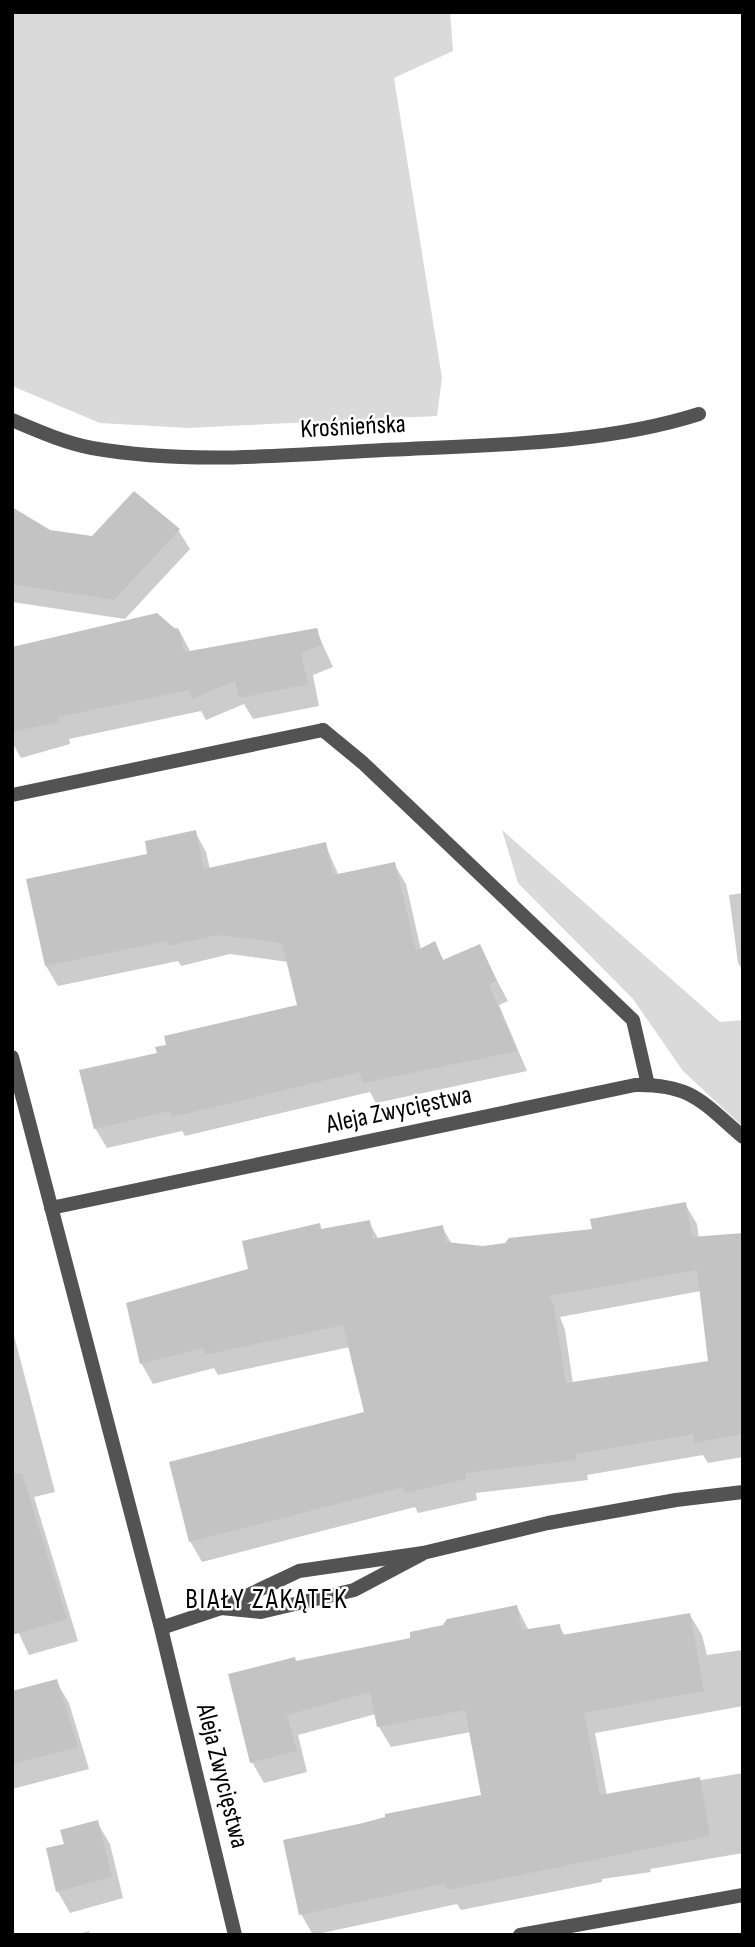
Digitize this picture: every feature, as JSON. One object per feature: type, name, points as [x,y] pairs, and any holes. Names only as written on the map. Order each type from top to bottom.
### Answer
[{"type":"street","name":"Krośnieńska","points":[[12,420],[90,447],[218,458],[471,446],[661,426],[699,414]]},
{"type":"street","points":[[12,795],[323,730],[373,773],[633,1020],[648,1085]]},
{"type":"street","name":"Aleja Zwycięstwa","points":[[12,1056],[161,1628],[235,1935]]},
{"type":"street","name":"Aleja Zwycięstwa","points":[[51,1208],[648,1085],[665,1084],[690,1092],[743,1137]]},
{"type":"street","points":[[161,1628],[221,1608],[299,1571],[423,1553],[548,1523],[676,1500],[743,1492]]},
{"type":"street","points":[[221,1608],[261,1612],[354,1590],[423,1553]]},
{"type":"street","points":[[520,1935],[743,1895]]},
{"type":"shaded area","points":[[12,12],[450,12],[453,51],[394,78],[442,378],[437,416],[188,428],[100,423],[12,386]]},
{"type":"shaded area","points":[[502,830],[720,1022],[743,1020],[743,1127],[683,1071],[633,999],[518,883]]},
{"type":"building","points":[[134,491],[180,529],[114,600],[12,584],[12,507],[50,530],[92,536]]},
{"type":"building","points":[[157,613],[180,633],[184,652],[317,628],[322,645],[301,653],[308,684],[239,698],[235,681],[192,699],[189,690],[58,717],[59,722],[12,732],[12,647]]},
{"type":"building","points":[[196,830],[204,869],[326,842],[333,875],[395,862],[416,951],[435,941],[443,960],[480,944],[497,981],[489,985],[517,1051],[363,1083],[360,1072],[172,1117],[170,1111],[94,1129],[79,1070],[157,1053],[155,1047],[166,1045],[164,1036],[297,1005],[282,943],[217,935],[168,946],[167,941],[45,966],[26,879],[147,854],[145,841]]},
{"type":"building","points":[[686,1202],[692,1237],[743,1233],[743,1434],[694,1443],[693,1434],[576,1454],[577,1460],[465,1473],[466,1479],[405,1493],[403,1487],[189,1542],[169,1462],[364,1412],[343,1325],[205,1355],[203,1348],[140,1364],[126,1303],[248,1269],[242,1241],[320,1223],[321,1229],[370,1220],[373,1239],[443,1225],[446,1242],[483,1246],[505,1243],[509,1238],[592,1229],[590,1219]],"holes":[[[697,1270],[708,1361],[566,1383],[554,1307],[549,1296]]]},
{"type":"building","points":[[22,1473],[67,1619],[12,1635],[12,1474]]},
{"type":"building","points":[[517,1605],[522,1630],[560,1624],[562,1635],[690,1613],[704,1691],[584,1713],[600,1795],[700,1777],[710,1836],[447,1890],[446,1883],[299,1915],[283,1840],[363,1823],[385,1817],[385,1814],[481,1795],[465,1710],[377,1727],[370,1692],[287,1715],[297,1751],[250,1763],[228,1674],[295,1657],[296,1661],[410,1638],[410,1632],[443,1625],[447,1619]]},
{"type":"building","points":[[57,1679],[78,1747],[12,1764],[12,1691]]},
{"type":"building","points":[[98,1820],[112,1877],[56,1892],[46,1848],[64,1844],[60,1830]]},
{"type":"district","name":"BIAŁY ZAKĄTEK","points":[[267,1599]]}]
